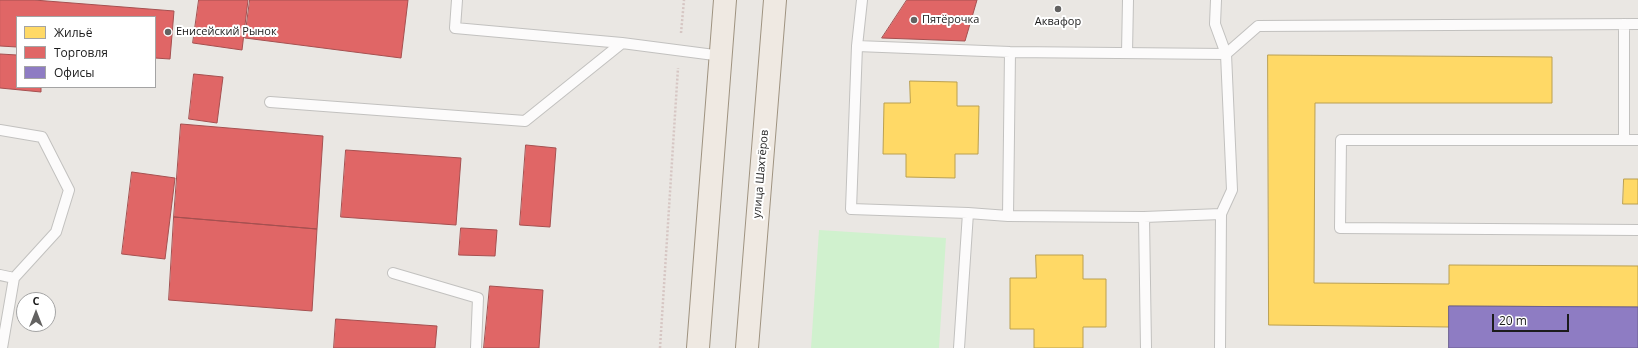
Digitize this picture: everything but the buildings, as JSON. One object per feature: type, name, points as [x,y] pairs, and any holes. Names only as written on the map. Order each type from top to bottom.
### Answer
[{"type":"main road","points":[[698,348],[722,56],[725,0]]},
{"type":"main road","name":"улица Шахтёров","points":[[747,348],[775,0]]},
{"type":"lane","points":[[457,0],[454,28],[622,43],[722,56]]},
{"type":"lane","points":[[862,0],[857,46],[851,209],[968,213],[1008,216],[1144,217],[1221,214]]},
{"type":"lane","points":[[1127,53],[1128,0]]},
{"type":"lane","points":[[1216,0],[1215,24],[1226,54],[1232,190],[1221,214],[1220,348]]},
{"type":"lane","points":[[1624,24],[1624,140]]},
{"type":"lane","points":[[857,46],[1010,52],[1226,54],[1258,26],[1638,24]]},
{"type":"lane","points":[[270,102],[525,121],[622,43]]},
{"type":"lane","points":[[1008,216],[1010,52]]},
{"type":"lane","points":[[0,130],[42,137],[69,190],[56,232],[14,278],[2,348]]},
{"type":"lane","points":[[1638,140],[1341,140],[1340,228],[1638,230]]},
{"type":"lane","points":[[959,348],[968,213]]},
{"type":"lane","points":[[1144,217],[1146,348]]},
{"type":"lane","points":[[393,273],[478,298],[476,348]]},
{"type":"lane","points":[[0,275],[14,278]]},
{"type":"path","points":[[660,348],[679,50],[684,0]]},
{"type":"green space","points":[[819,230],[946,238],[939,348],[811,348]]},
{"type":"place","name":"Аквафор","points":[[1058,9]]},
{"type":"place","name":"Пятёрочка","points":[[914,20]]},
{"type":"place","name":"Енисейский Рынок","points":[[168,32]]}]
